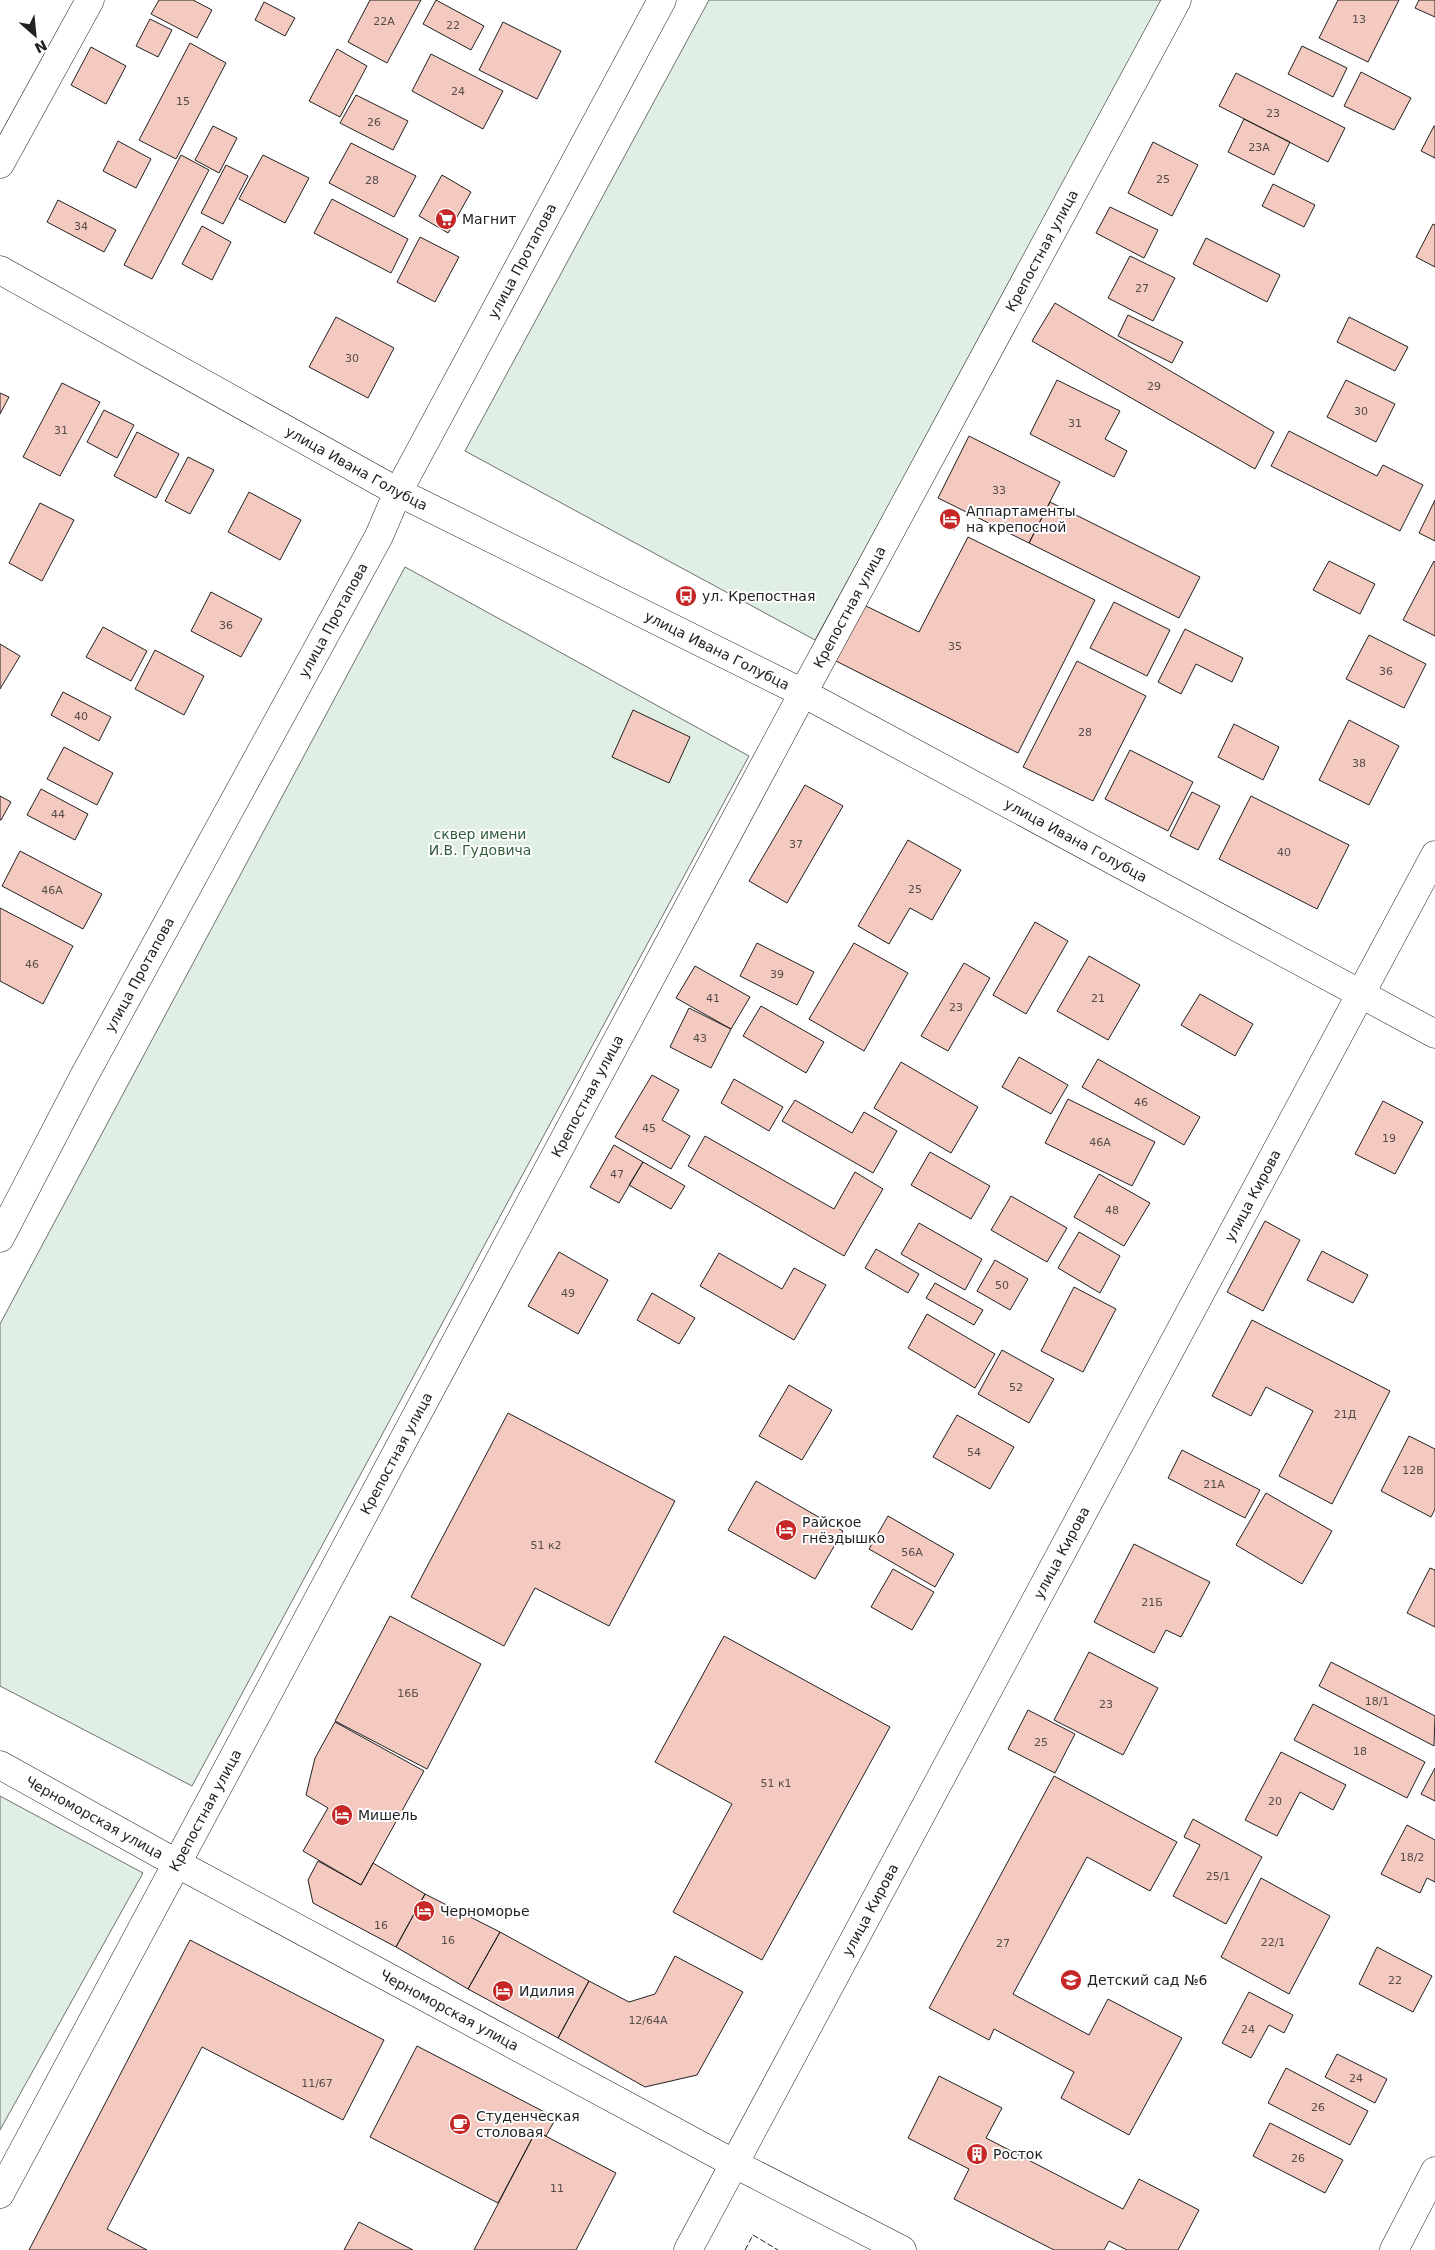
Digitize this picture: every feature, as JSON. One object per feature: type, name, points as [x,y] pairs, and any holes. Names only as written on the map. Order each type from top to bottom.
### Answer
[{"type":"street","points":[[0,164],[90,0]]},
{"type":"street","name":"улица Протапова","points":[[0,1238],[83,1078],[379,536],[398,492],[662,0]]},
{"type":"street","name":"Крепостная улица","points":[[0,2194],[803,693],[1177,0]]},
{"type":"street","name":"улица Ивана Голубца","points":[[0,270],[398,492],[803,693],[1435,1034]]},
{"type":"street","name":"улица Кирова","points":[[688,2250],[1435,856]]},
{"type":"street","name":"Черноморская улица","points":[[0,1765],[178,1864],[735,2164],[902,2250]]},
{"type":"street","points":[[1394,2250],[1435,2171]]},
{"type":"green space","points":[[709,0],[1166,0],[815,640],[465,451]]},
{"type":"green space","name":"сквер имени И.В. Гудовича","points":[[405,567],[749,756],[192,1786],[0,1686],[0,1324]]},
{"type":"green space","points":[[0,1796],[143,1873],[0,2130]]},
{"type":"building","points":[[159,0],[193,0],[212,10],[197,38],[151,14]]},
{"type":"building","points":[[370,0],[421,0],[387,63],[348,42]]},
{"type":"building","points":[[436,0],[484,26],[471,50],[423,24]]},
{"type":"building","points":[[1338,0],[1399,0],[1368,62],[1319,38]]},
{"type":"building","points":[[1419,0],[1435,0],[1435,17],[1415,8]]},
{"type":"building","points":[[264,2],[295,18],[285,36],[255,20]]},
{"type":"building","points":[[150,19],[172,30],[158,57],[136,46]]},
{"type":"building","points":[[503,22],[561,51],[537,99],[479,70]]},
{"type":"building","points":[[190,43],[226,63],[176,159],[139,140]]},
{"type":"building","points":[[1302,46],[1347,68],[1333,97],[1288,74]]},
{"type":"building","points":[[91,47],[126,66],[106,104],[71,85]]},
{"type":"building","points":[[337,49],[367,66],[340,117],[309,101]]},
{"type":"building","points":[[431,54],[503,91],[483,129],[412,91]]},
{"type":"building","points":[[1361,72],[1411,98],[1394,130],[1344,106]]},
{"type":"building","points":[[1236,73],[1345,128],[1328,162],[1219,106]]},
{"type":"building","points":[[356,95],[408,121],[393,150],[340,123]]},
{"type":"building","points":[[1244,119],[1290,142],[1274,175],[1228,152]]},
{"type":"building","points":[[213,126],[237,138],[219,173],[195,160]]},
{"type":"building","points":[[1435,126],[1435,158],[1421,151]]},
{"type":"building","points":[[118,141],[151,159],[136,188],[103,171]]},
{"type":"building","points":[[1153,142],[1198,165],[1172,216],[1128,193]]},
{"type":"building","points":[[351,143],[416,176],[394,217],[329,183]]},
{"type":"building","points":[[181,155],[209,170],[152,279],[124,265]]},
{"type":"building","points":[[263,155],[309,178],[285,223],[239,199]]},
{"type":"building","points":[[226,165],[248,176],[223,224],[201,213]]},
{"type":"building","points":[[442,175],[471,192],[448,233],[419,216]]},
{"type":"building","points":[[1273,184],[1315,205],[1304,227],[1262,206]]},
{"type":"building","points":[[332,199],[408,239],[391,273],[314,233]]},
{"type":"building","points":[[58,200],[116,230],[104,252],[47,222]]},
{"type":"building","points":[[1110,207],[1158,230],[1144,258],[1096,233]]},
{"type":"building","points":[[1433,224],[1435,225],[1435,267],[1416,257]]},
{"type":"building","points":[[202,226],[231,242],[212,280],[182,264]]},
{"type":"building","points":[[420,237],[459,257],[435,302],[397,282]]},
{"type":"building","points":[[1206,238],[1280,275],[1267,302],[1193,264]]},
{"type":"building","points":[[1130,256],[1175,278],[1153,321],[1108,298]]},
{"type":"building","points":[[1055,303],[1274,432],[1255,469],[1032,341]]},
{"type":"building","points":[[1128,315],[1183,342],[1172,363],[1118,336]]},
{"type":"building","points":[[336,317],[394,348],[368,398],[309,367]]},
{"type":"building","points":[[1349,317],[1408,347],[1395,371],[1337,342]]},
{"type":"building","points":[[1057,380],[1120,411],[1105,439],[1127,451],[1114,477],[1030,434]]},
{"type":"building","points":[[1346,380],[1395,404],[1376,442],[1327,417]]},
{"type":"building","points":[[62,383],[100,402],[60,476],[23,457]]},
{"type":"building","points":[[0,393],[9,397],[0,414]]},
{"type":"building","points":[[104,410],[134,425],[117,458],[87,442]]},
{"type":"building","points":[[1289,431],[1377,476],[1383,465],[1423,485],[1400,531],[1271,466]]},
{"type":"building","points":[[137,432],[179,454],[156,498],[114,476]]},
{"type":"building","points":[[969,436],[1060,482],[1029,543],[938,498]]},
{"type":"building","points":[[188,457],[214,470],[190,514],[165,501]]},
{"type":"building","points":[[249,492],[301,520],[280,560],[228,532]]},
{"type":"building","points":[[1435,500],[1435,541],[1419,533]]},
{"type":"building","points":[[1050,502],[1200,577],[1179,618],[1029,543]]},
{"type":"building","points":[[40,503],[74,520],[42,581],[9,563]]},
{"type":"building","points":[[948,509],[961,517],[954,530],[940,522]]},
{"type":"building","points":[[968,537],[1095,600],[1018,753],[832,659],[860,603],[919,632]]},
{"type":"building","points":[[1329,561],[1375,584],[1360,614],[1313,590]]},
{"type":"building","points":[[1435,562],[1435,636],[1403,620]]},
{"type":"building","points":[[211,592],[262,619],[241,657],[191,631]]},
{"type":"building","points":[[1114,602],[1170,630],[1147,676],[1090,648]]},
{"type":"building","points":[[103,627],[147,651],[131,681],[86,657]]},
{"type":"building","points":[[1185,629],[1243,658],[1232,682],[1196,664],[1181,694],[1158,682]]},
{"type":"building","points":[[1369,635],[1426,664],[1404,708],[1346,679]]},
{"type":"building","points":[[0,644],[20,656],[0,689]]},
{"type":"building","points":[[155,650],[204,676],[184,715],[135,689]]},
{"type":"building","points":[[1077,661],[1146,696],[1093,801],[1023,767]]},
{"type":"building","points":[[63,692],[111,717],[99,741],[51,715]]},
{"type":"building","points":[[633,710],[690,737],[669,783],[612,757]]},
{"type":"building","points":[[1349,720],[1399,746],[1369,805],[1319,780]]},
{"type":"building","points":[[1234,724],[1279,747],[1263,780],[1218,757]]},
{"type":"building","points":[[64,747],[113,773],[97,805],[47,779]]},
{"type":"building","points":[[1130,750],[1193,782],[1168,831],[1105,799]]},
{"type":"building","points":[[805,785],[843,806],[787,903],[749,881]]},
{"type":"building","points":[[41,789],[88,814],[75,840],[27,815]]},
{"type":"building","points":[[1192,792],[1220,806],[1198,850],[1170,836]]},
{"type":"building","points":[[0,796],[11,802],[1,820],[0,820]]},
{"type":"building","points":[[1251,796],[1349,845],[1317,909],[1219,859]]},
{"type":"building","points":[[908,840],[961,870],[932,920],[910,908],[889,944],[858,926]]},
{"type":"building","points":[[20,851],[102,894],[83,929],[2,886]]},
{"type":"building","points":[[0,908],[73,946],[43,1004],[0,981]]},
{"type":"building","points":[[1035,922],[1068,941],[1026,1014],[993,995]]},
{"type":"building","points":[[757,943],[814,972],[797,1005],[740,976]]},
{"type":"building","points":[[854,943],[908,973],[864,1051],[809,1019]]},
{"type":"building","points":[[1089,956],[1140,985],[1108,1040],[1057,1011]]},
{"type":"building","points":[[964,963],[990,978],[948,1051],[921,1036]]},
{"type":"building","points":[[695,966],[750,997],[731,1029],[676,998]]},
{"type":"building","points":[[1200,994],[1253,1024],[1235,1056],[1181,1025]]},
{"type":"building","points":[[761,1006],[824,1042],[806,1073],[743,1036]]},
{"type":"building","points":[[689,1008],[731,1029],[711,1068],[670,1047]]},
{"type":"building","points":[[1019,1057],[1068,1085],[1051,1114],[1002,1087]]},
{"type":"building","points":[[1098,1059],[1200,1117],[1184,1145],[1082,1087]]},
{"type":"building","points":[[901,1062],[978,1107],[951,1153],[874,1108]]},
{"type":"building","points":[[652,1075],[679,1090],[662,1120],[690,1136],[671,1169],[615,1137]]},
{"type":"building","points":[[734,1079],[783,1107],[769,1131],[721,1103]]},
{"type":"building","points":[[1068,1099],[1155,1142],[1132,1186],[1045,1143]]},
{"type":"building","points":[[795,1100],[852,1133],[864,1112],[897,1131],[873,1173],[782,1121]]},
{"type":"building","points":[[1383,1101],[1423,1122],[1395,1174],[1355,1154]]},
{"type":"building","points":[[705,1136],[834,1209],[855,1172],[883,1189],[844,1256],[688,1166]]},
{"type":"building","points":[[614,1145],[643,1162],[619,1203],[590,1187]]},
{"type":"building","points":[[930,1152],[990,1186],[971,1219],[911,1185]]},
{"type":"building","points":[[643,1162],[685,1186],[671,1209],[629,1185]]},
{"type":"building","points":[[1099,1174],[1150,1203],[1124,1246],[1074,1217]]},
{"type":"building","points":[[1011,1196],[1067,1228],[1047,1262],[991,1230]]},
{"type":"building","points":[[1265,1221],[1300,1240],[1263,1311],[1227,1292]]},
{"type":"building","points":[[919,1223],[982,1259],[965,1290],[901,1254]]},
{"type":"building","points":[[1079,1232],[1120,1256],[1100,1293],[1058,1268]]},
{"type":"building","points":[[876,1249],[919,1274],[908,1293],[865,1268]]},
{"type":"building","points":[[1322,1251],[1368,1275],[1353,1303],[1307,1280]]},
{"type":"building","points":[[559,1252],[608,1280],[578,1334],[528,1306]]},
{"type":"building","points":[[719,1253],[782,1289],[794,1268],[826,1285],[794,1340],[700,1286]]},
{"type":"building","points":[[995,1260],[1028,1279],[1010,1310],[977,1291]]},
{"type":"building","points":[[935,1283],[983,1310],[974,1325],[926,1298]]},
{"type":"building","points":[[1074,1287],[1116,1309],[1083,1372],[1041,1351]]},
{"type":"building","points":[[652,1293],[695,1318],[679,1344],[637,1320]]},
{"type":"building","points":[[927,1314],[995,1354],[975,1388],[908,1348]]},
{"type":"building","points":[[1252,1320],[1390,1391],[1332,1504],[1279,1476],[1313,1411],[1266,1387],[1251,1416],[1212,1396]]},
{"type":"building","points":[[1002,1350],[1054,1379],[1029,1423],[978,1394]]},
{"type":"building","points":[[789,1385],[832,1410],[802,1460],[759,1436]]},
{"type":"building","points":[[508,1413],[675,1501],[609,1626],[535,1588],[504,1646],[411,1597]]},
{"type":"building","points":[[957,1415],[1014,1447],[990,1489],[933,1457]]},
{"type":"building","points":[[1409,1436],[1435,1449],[1435,1509],[1431,1517],[1381,1491]]},
{"type":"building","points":[[1182,1450],[1260,1490],[1245,1518],[1168,1478]]},
{"type":"building","name":"Райское гнёздышко","points":[[756,1481],[843,1531],[815,1579],[728,1530]]},
{"type":"building","points":[[1266,1493],[1332,1531],[1302,1584],[1236,1545]]},
{"type":"building","points":[[888,1516],[954,1554],[935,1587],[869,1549]]},
{"type":"building","points":[[1134,1544],[1210,1582],[1181,1637],[1166,1630],[1154,1653],[1094,1622]]},
{"type":"building","points":[[1430,1568],[1435,1570],[1435,1627],[1407,1613]]},
{"type":"building","points":[[893,1569],[934,1592],[912,1630],[871,1607]]},
{"type":"building","points":[[390,1616],[481,1664],[427,1769],[335,1721]]},
{"type":"building","points":[[724,1636],[890,1727],[762,1960],[673,1912],[732,1804],[655,1762]]},
{"type":"building","points":[[1089,1652],[1158,1688],[1123,1755],[1054,1720]]},
{"type":"building","points":[[1331,1662],[1435,1716],[1434,1746],[1319,1686]]},
{"type":"building","points":[[1313,1704],[1425,1762],[1407,1798],[1294,1740]]},
{"type":"building","points":[[1028,1710],[1075,1734],[1055,1773],[1008,1749]]},
{"type":"building","points":[[335,1722],[424,1771],[361,1885],[303,1851],[328,1808],[306,1795],[315,1758]]},
{"type":"building","points":[[1281,1752],[1346,1785],[1333,1810],[1300,1792],[1277,1836],[1245,1820]]},
{"type":"building","points":[[1435,1768],[1435,1801],[1421,1794]]},
{"type":"building","points":[[1054,1776],[1177,1842],[1150,1891],[1087,1857],[1013,1994],[1089,2035],[1108,1999],[1182,2038],[1129,2135],[1061,2098],[1074,2072],[994,2029],[989,2040],[929,2008]]},
{"type":"building","points":[[1193,1819],[1262,1857],[1226,1924],[1173,1896],[1200,1845],[1184,1837]]},
{"type":"building","points":[[1407,1825],[1435,1840],[1435,1882],[1427,1878],[1420,1893],[1381,1874]]},
{"type":"building","points":[[318,1861],[361,1885],[373,1863],[425,1894],[396,1947],[313,1903],[308,1880]]},
{"type":"building","points":[[1261,1878],[1330,1916],[1289,1994],[1221,1957]]},
{"type":"building","points":[[425,1894],[500,1932],[468,1989],[396,1947]]},
{"type":"building","points":[[500,1932],[589,1981],[558,2038],[468,1989]]},
{"type":"building","points":[[190,1940],[384,2040],[343,2120],[202,2047],[107,2229],[147,2250],[29,2250]]},
{"type":"building","points":[[1377,1947],[1432,1976],[1413,2012],[1359,1984]]},
{"type":"building","points":[[675,1956],[743,1992],[697,2075],[645,2087],[558,2038],[589,1981],[629,2002],[655,1994]]},
{"type":"building","points":[[1249,1992],[1293,2015],[1284,2033],[1269,2025],[1251,2058],[1222,2043]]},
{"type":"building","points":[[417,2046],[556,2118],[546,2136],[536,2131],[498,2203],[370,2137]]},
{"type":"building","points":[[1337,2054],[1387,2079],[1375,2103],[1325,2077]]},
{"type":"building","points":[[1286,2068],[1368,2111],[1350,2145],[1268,2103]]},
{"type":"building","name":"Росток","points":[[939,2076],[1002,2108],[986,2138],[1123,2209],[1139,2179],[1199,2210],[1178,2250],[1127,2250],[1109,2241],[1104,2250],[1054,2250],[954,2199],[969,2169],[908,2138]]},
{"type":"building","points":[[1270,2123],[1343,2160],[1325,2193],[1253,2156]]},
{"type":"building","points":[[536,2131],[616,2173],[576,2250],[474,2250]]},
{"type":"building","points":[[359,2222],[413,2250],[344,2250]]},
{"type":"fence","points":[[745,2250],[753,2235],[778,2250]]},
{"type":"place","name":"Магнит","points":[[446,219]]},
{"type":"place","name":"Аппартаменты на крепосной","points":[[950,519]]},
{"type":"place","name":"ул. Крепостная","points":[[686,596]]},
{"type":"place","name":"Райское гнёздышко","points":[[786,1530]]},
{"type":"place","name":"Мишель","points":[[342,1815]]},
{"type":"place","name":"Черноморье","points":[[424,1911]]},
{"type":"place","name":"Детский сад №6","points":[[1071,1980]]},
{"type":"place","name":"Идилия","points":[[503,1991]]},
{"type":"place","name":"Студенческая столовая","points":[[460,2124]]},
{"type":"place","name":"Росток","points":[[977,2154]]}]
